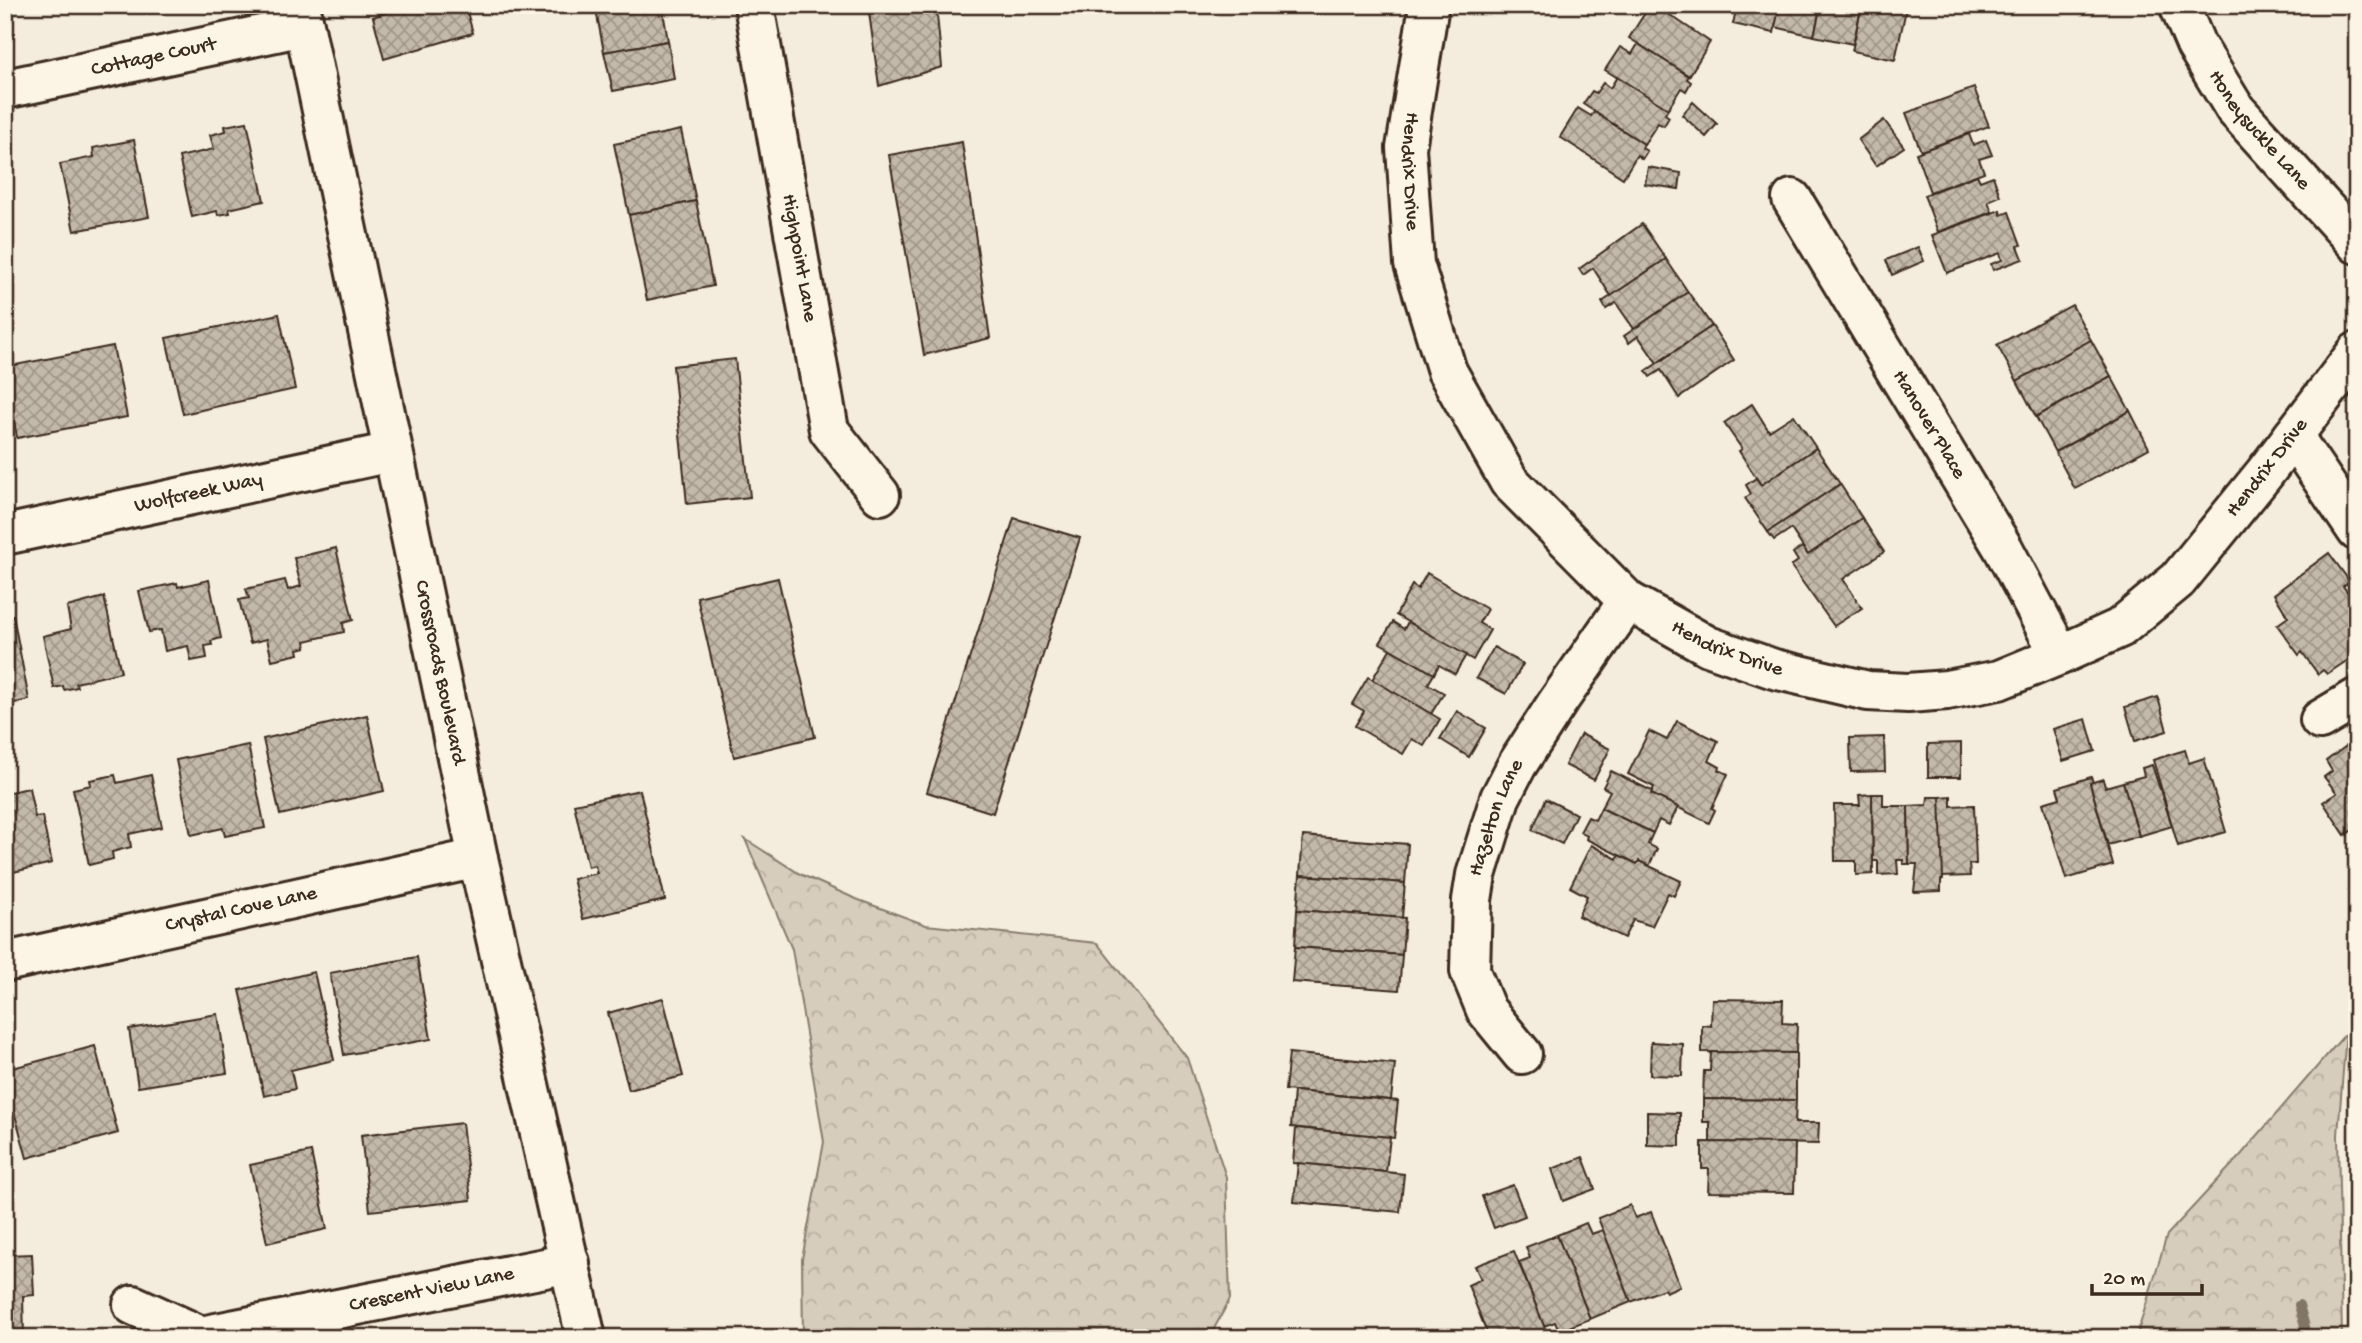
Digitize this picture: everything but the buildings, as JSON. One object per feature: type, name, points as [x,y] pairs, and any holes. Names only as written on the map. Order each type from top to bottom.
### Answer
[{"type":"street","name":"Highpoint Lane","points":[[754,5],[829,430],[880,495]]},
{"type":"street","name":"Hendrix Drive","points":[[1429,5],[1406,148],[1414,264],[1447,371],[1509,481],[1628,601],[1708,646],[1774,669],[1868,691],[1908,693],[1947,690],[1999,680],[2120,628],[2178,580],[2357,352]]},
{"type":"street","name":"Honeysuckle Lane","points":[[2179,5],[2196,45],[2235,109],[2357,244]]},
{"type":"street","name":"Cottage Court","points":[[5,89],[302,16]]},
{"type":"street","name":"Crossroads Boulevard","points":[[302,16],[478,858],[586,1338]]},
{"type":"street","name":"Hanover Place","points":[[1792,199],[2003,548],[2060,655]]},
{"type":"street","points":[[2293,436],[2357,531]]},
{"type":"street","name":"Wolfcreek Way","points":[[5,535],[392,452]]},
{"type":"street","name":"Hazelton Lane","points":[[1522,1054],[1486,1010],[1470,971],[1472,900],[1476,875],[1500,798],[1517,765],[1628,601]]},
{"type":"street","points":[[2320,720],[2357,698]]},
{"type":"street","name":"Crystal Cove Lane","points":[[5,962],[478,858]]},
{"type":"street","name":"Crescent View Lane","points":[[133,1305],[201,1336],[570,1263]]},
{"type":"green space","points":[[745,839],[800,874],[856,899],[926,925],[1097,943],[1187,1058],[1226,1177],[1230,1299],[1209,1338],[803,1338],[802,1259],[824,1142],[792,949]]},
{"type":"green space","points":[[2346,1033],[2338,1135],[2342,1338],[2136,1338],[2167,1235],[2240,1156]]},
{"type":"waterway","points":[[2299,1305],[2308,1338]]}]
